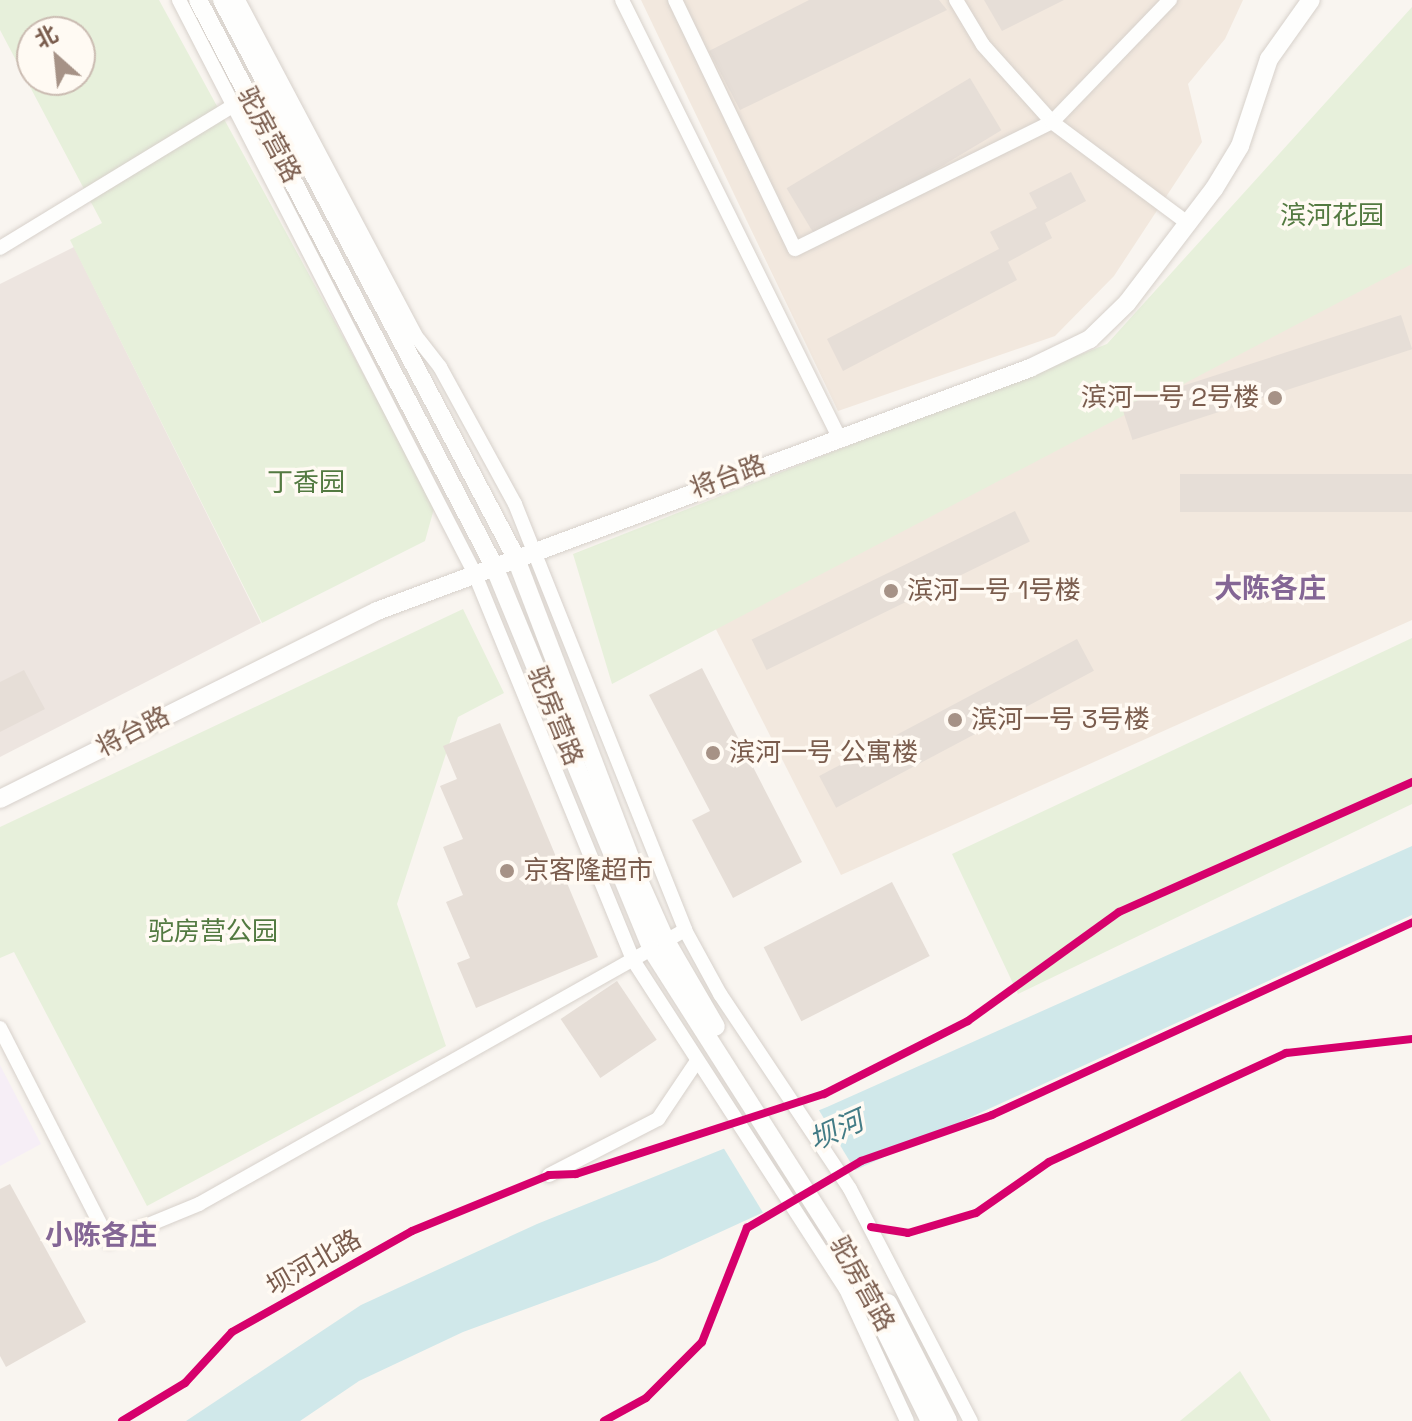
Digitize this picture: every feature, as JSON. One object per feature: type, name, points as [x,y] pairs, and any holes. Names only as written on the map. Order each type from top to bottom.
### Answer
[{"type":"street","points":[[179,0],[241,100],[474,572],[633,960],[846,1289],[907,1421]]},
{"type":"street","name":"驼房营路","points":[[198,0],[241,100],[493,564],[659,946],[822,1203],[948,1421]]},
{"type":"street","name":"驼房营路","points":[[222,0],[515,556],[659,946]]},
{"type":"street","points":[[238,0],[415,335],[473,424],[534,549],[685,930],[850,1189],[971,1421]]},
{"type":"street","points":[[622,0],[839,437]]},
{"type":"street","points":[[675,0],[795,249],[1052,122],[1170,0]]},
{"type":"street","points":[[956,0],[983,45],[1052,122],[1189,224]]},
{"type":"street","name":"将台路","points":[[0,799],[323,636],[493,564],[1080,345],[1127,303],[1189,224],[1240,146],[1269,59],[1311,0]]},
{"type":"street","points":[[0,248],[241,100]]},
{"type":"street","points":[[0,1028],[109,1241],[199,1204],[685,930]]},
{"type":"street","points":[[549,1175],[658,1119],[697,1061]]},
{"type":"street","name":"驼房营路","points":[[822,1203],[930,1421]]},
{"type":"shaded area","points":[[641,0],[1243,0],[1225,39],[1188,84],[1202,142],[1114,276],[1055,336],[838,411]]},
{"type":"shaded area","points":[[1412,241],[1412,620],[841,875],[699,596]]},
{"type":"shaded area","points":[[74,247],[261,623],[0,757],[0,284]]},
{"type":"shaded area","points":[[0,1065],[41,1144],[0,1166]]},
{"type":"green space","name":"丁香园","points":[[0,0],[159,0],[435,505],[425,541],[262,623],[70,240],[102,223],[35,96],[96,96],[96,16],[16,16],[16,60],[0,30]]},
{"type":"green space","name":"滨河花园","points":[[1412,7],[1412,264],[612,684],[573,554],[1107,344]]},
{"type":"green space","name":"驼房营公园","points":[[463,609],[504,693],[458,717],[397,904],[446,1046],[147,1206],[14,952],[0,958],[0,827]]},
{"type":"green space","points":[[1412,638],[1412,804],[1018,994],[952,854]]},
{"type":"green space","points":[[1240,1371],[1271,1421],[1180,1421]]},
{"type":"water","name":"坝河","points":[[1412,846],[1412,915],[657,1261],[463,1332],[359,1381],[300,1421],[186,1421],[361,1305],[537,1224],[827,1107]]},
{"type":"pier","points":[[817,1107],[858,1175],[765,1216],[723,1147]]},
{"type":"building","points":[[809,0],[939,0],[947,10],[740,110],[709,51]]},
{"type":"building","points":[[984,0],[1064,0],[1002,31]]},
{"type":"building","points":[[970,78],[1001,130],[818,241],[787,188]]},
{"type":"building","points":[[1071,172],[1086,201],[1045,223],[1052,238],[1008,262],[1017,280],[843,371],[827,339],[999,249],[990,232],[1037,208],[1029,193]]},
{"type":"building","points":[[1401,315],[1412,349],[1133,440],[1121,406]]},
{"type":"building","points":[[1180,474],[1412,474],[1412,512],[1180,512]]},
{"type":"building","name":"滨河一号 1号楼","points":[[1015,511],[1030,542],[767,670],[752,639]]},
{"type":"building","name":"滨河一号 3号楼","points":[[1077,639],[1094,671],[836,808],[819,776]]},
{"type":"building","name":"滨河一号 公寓楼","points":[[702,668],[802,862],[733,898],[692,820],[710,811],[649,695]]},
{"type":"building","points":[[24,670],[45,709],[0,732],[0,682]]},
{"type":"building","name":"京客隆超市","points":[[500,723],[598,957],[476,1008],[457,963],[470,958],[446,902],[463,895],[443,847],[463,839],[440,786],[457,779],[443,746]]},
{"type":"building","points":[[892,882],[930,956],[801,1021],[764,947]]},
{"type":"building","points":[[617,981],[657,1040],[600,1078],[561,1019]]},
{"type":"building","points":[[10,1184],[86,1322],[6,1367],[0,1356],[0,1189]]},
{"type":"cycle path","name":"坝河北路","points":[[122,1421],[185,1383],[232,1332],[412,1231],[549,1175],[576,1174],[824,1094],[968,1021],[1119,912],[1412,782]]},
{"type":"cycle path","points":[[604,1421],[646,1398],[702,1342],[747,1228],[861,1161],[992,1115],[1412,923]]},
{"type":"cycle path","points":[[871,1227],[908,1233],[976,1213],[1049,1162],[1286,1053],[1412,1039]]},
{"type":"place","name":"滨河一号 2号楼","points":[[1275,398]]},
{"type":"place","name":"滨河一号 1号楼","points":[[891,591]]},
{"type":"place","name":"滨河一号 3号楼","points":[[955,720]]},
{"type":"place","name":"滨河一号 公寓楼","points":[[713,753]]},
{"type":"place","name":"京客隆超市","points":[[507,871]]},
{"type":"district","name":"大陈各庄","points":[[1270,588]]},
{"type":"district","name":"小陈各庄","points":[[101,1235]]}]
